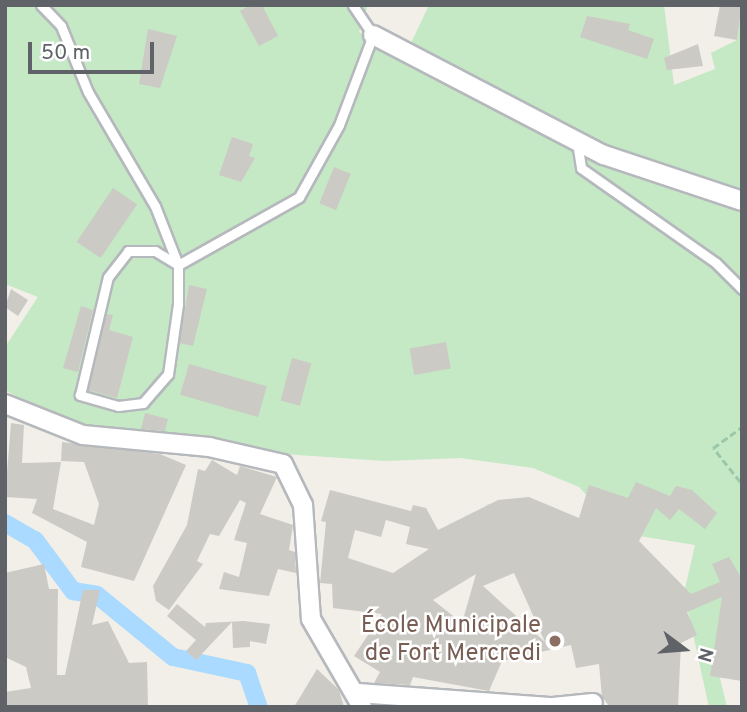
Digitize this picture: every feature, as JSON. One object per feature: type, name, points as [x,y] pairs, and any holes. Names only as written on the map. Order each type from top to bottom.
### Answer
[{"type":"street","points":[[373,36],[576,141],[742,201]]},
{"type":"street","points":[[5,404],[83,435],[209,447],[284,464],[303,505],[311,619],[360,700],[551,707],[593,703]]},
{"type":"lane","points":[[41,5],[61,26],[88,92],[149,195],[178,265],[173,344],[162,382],[143,403],[117,406],[80,395],[108,277],[128,251],[155,251],[178,265]]},
{"type":"lane","points":[[178,265],[299,197],[339,125],[373,36],[353,5]]},
{"type":"lane","points":[[576,141],[581,168],[716,263],[742,289]]},
{"type":"path","points":[[740,482],[713,448],[742,427]]},
{"type":"green space","points":[[5,5],[368,5],[359,32],[403,60],[429,5],[664,5],[674,85],[715,69],[711,53],[737,40],[742,5],[742,582],[719,674],[727,707],[709,707],[684,593],[695,545],[621,533],[579,487],[533,468],[460,458],[385,461],[269,453],[230,441],[176,441],[62,421],[5,390],[5,347],[38,297],[5,284]]},
{"type":"building","points":[[251,5],[262,5],[278,36],[259,46],[240,11]]},
{"type":"building","points":[[720,5],[742,5],[737,40],[714,36]]},
{"type":"building","points":[[587,16],[630,24],[628,30],[654,39],[647,59],[580,37]]},
{"type":"building","points":[[148,29],[177,36],[160,88],[139,84]]},
{"type":"building","points":[[698,44],[703,66],[667,70],[664,58]]},
{"type":"building","points":[[232,137],[253,144],[249,156],[255,158],[241,182],[219,175]]},
{"type":"building","points":[[334,167],[351,174],[336,210],[319,203]]},
{"type":"building","points":[[113,188],[137,204],[101,258],[77,242]]},
{"type":"building","points":[[189,285],[207,289],[193,346],[179,343]]},
{"type":"building","points":[[11,289],[28,300],[18,316],[5,307]]},
{"type":"building","points":[[81,306],[93,310],[78,372],[63,368]]},
{"type":"building","points":[[106,314],[113,315],[109,330],[133,337],[117,398],[88,390]]},
{"type":"building","points":[[446,342],[451,369],[414,375],[410,348]]},
{"type":"building","points":[[292,358],[311,363],[300,406],[281,401]]},
{"type":"building","points":[[189,364],[267,386],[258,417],[180,395]]},
{"type":"building","points":[[145,413],[168,419],[165,431],[141,429]]},
{"type":"building","points":[[11,423],[24,425],[22,463],[61,462],[53,509],[94,525],[99,504],[84,462],[61,461],[62,442],[160,454],[186,465],[134,581],[81,567],[87,542],[32,513],[37,499],[5,497]]},
{"type":"building","points":[[212,460],[237,475],[240,466],[277,477],[260,514],[293,525],[289,550],[295,552],[296,573],[278,569],[269,596],[219,589],[224,572],[239,577],[247,543],[234,540],[246,503],[240,500],[219,536],[210,534],[197,561],[203,564],[169,610],[156,601],[153,586],[187,525],[198,469],[205,471]]},
{"type":"building","points":[[636,482],[670,496],[676,486],[692,490],[717,513],[705,529],[679,509],[670,520],[656,508],[639,541],[691,594],[720,582],[712,564],[729,557],[742,579],[742,681],[710,676],[722,597],[687,612],[697,635],[681,643],[678,707],[610,707],[602,697],[599,664],[576,668],[571,645],[502,661],[489,691],[413,677],[410,685],[374,683],[380,672],[354,656],[382,614],[333,608],[332,584],[320,583],[326,522],[321,521],[330,490],[411,511],[413,505],[426,508],[438,530],[498,500],[529,497],[579,518],[589,485],[628,498]],"holes":[[[386,520],[410,527],[406,544],[429,549],[393,573],[348,558],[355,530],[381,537]],[[514,573],[545,642],[483,586]],[[476,574],[462,623],[433,600]]]},
{"type":"building","points":[[44,564],[49,589],[58,589],[57,675],[65,675],[83,590],[100,590],[92,625],[108,621],[129,663],[147,662],[148,707],[5,707],[5,692],[31,688],[26,667],[5,657],[5,573]]},
{"type":"building","points":[[177,604],[205,627],[206,623],[244,621],[270,624],[266,644],[250,641],[250,647],[233,648],[232,622],[196,660],[186,651],[196,640],[167,616]]},
{"type":"building","points":[[317,669],[339,690],[344,707],[294,707]]},
{"type":"waterway","points":[[5,523],[35,540],[73,591],[97,595],[173,657],[247,673],[259,707]]},
{"type":"place","name":"École Municipale de Fort Mercredi","points":[[555,641]]}]
